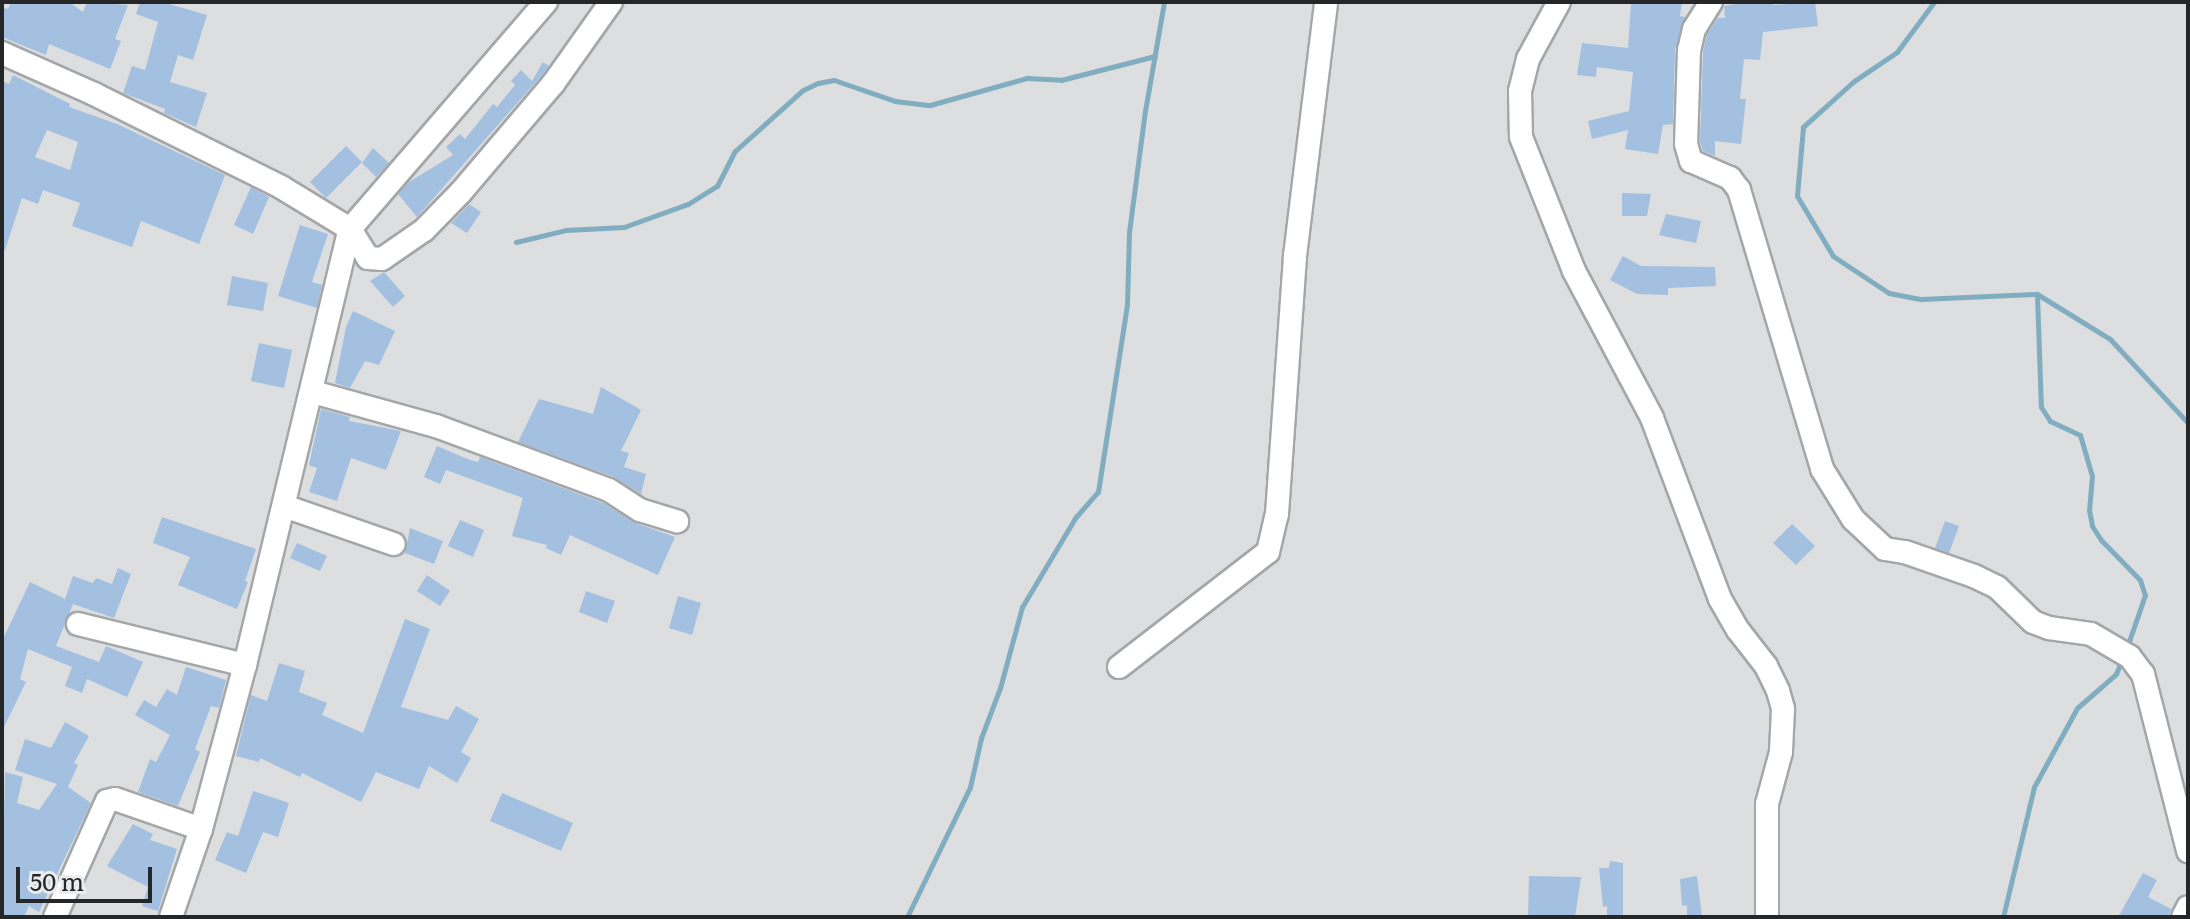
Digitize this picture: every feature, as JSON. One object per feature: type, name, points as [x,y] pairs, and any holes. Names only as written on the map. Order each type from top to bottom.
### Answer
[{"type":"street","points":[[171,917],[201,829],[245,665],[350,229],[546,2]]},
{"type":"street","points":[[2,53],[94,94],[281,187],[350,229],[368,258],[382,259],[424,230],[553,84],[611,2]]},
{"type":"street","points":[[1119,667],[1268,552],[1277,514],[1295,256],[1326,2]]},
{"type":"street","points":[[1711,2],[1694,29],[1689,50],[1686,144],[1691,161],[1730,178],[1739,190],[1822,469],[1853,519],[1885,549],[1905,552],[1974,576],[1997,587],[2033,622],[2049,628],[2091,634],[2130,657],[2143,674],[2188,851]]},
{"type":"street","points":[[1556,3],[1528,59],[1520,91],[1521,137],[1574,271],[1652,418],[1720,599],[1738,630],[1766,666],[1778,691],[1783,709],[1781,752],[1767,804],[1767,917]]},
{"type":"street","points":[[313,392],[436,426],[609,490],[640,510],[677,521]]},
{"type":"street","points":[[284,506],[394,544]]},
{"type":"street","points":[[78,624],[245,665]]},
{"type":"street","points":[[55,917],[107,801],[115,799],[201,829]]},
{"type":"street","points":[[2183,917],[2188,907]]},
{"type":"building","points":[[11,2],[69,2],[83,12],[87,2],[128,5],[115,39],[121,41],[110,69],[49,44],[46,55],[2,37],[2,7],[8,9]]},
{"type":"building","points":[[140,2],[162,2],[207,15],[193,60],[178,55],[170,82],[207,93],[196,127],[164,113],[165,109],[123,93],[132,66],[145,70],[158,22],[136,14]]},
{"type":"building","points":[[1631,2],[1682,2],[1680,16],[1685,17],[1675,50],[1673,124],[1663,125],[1658,154],[1625,149],[1628,130],[1592,139],[1588,121],[1629,111],[1633,72],[1597,67],[1596,77],[1577,75],[1582,43],[1628,48]]},
{"type":"building","points":[[1773,2],[1773,5],[1815,2],[1818,26],[1763,32],[1760,60],[1744,59],[1740,99],[1746,99],[1741,144],[1715,141],[1715,156],[1703,151],[1700,142],[1703,52],[1707,34],[1718,18],[1725,18],[1724,6]]},
{"type":"building","points":[[543,62],[549,66],[542,75],[417,217],[398,194],[409,182],[453,155],[446,147],[460,134],[465,139],[493,104],[497,107],[515,85],[511,81],[521,70],[532,81]]},
{"type":"building","points":[[13,75],[70,104],[69,107],[117,124],[225,175],[199,244],[141,221],[132,247],[72,226],[80,203],[43,190],[38,204],[22,198],[5,250],[2,249],[2,81],[9,84]],"holes":[[[47,130],[78,142],[70,170],[35,157]]]},
{"type":"building","points":[[346,146],[362,162],[326,198],[310,182]]},
{"type":"building","points":[[373,148],[389,163],[376,177],[362,163]]},
{"type":"building","points":[[251,187],[269,197],[253,234],[234,225]]},
{"type":"building","points":[[1622,193],[1651,194],[1647,216],[1622,216]]},
{"type":"building","points":[[469,204],[481,212],[467,233],[451,223]]},
{"type":"building","points":[[1666,214],[1701,221],[1696,243],[1659,235]]},
{"type":"building","points":[[300,225],[328,234],[312,282],[322,285],[317,308],[278,296]]},
{"type":"building","points":[[1623,256],[1641,266],[1715,267],[1716,286],[1668,288],[1668,295],[1637,294],[1610,280]]},
{"type":"building","points":[[384,272],[405,296],[393,307],[370,281]]},
{"type":"building","points":[[232,276],[268,283],[263,311],[227,305]]},
{"type":"building","points":[[353,311],[395,331],[379,365],[365,361],[350,388],[335,383],[346,327]]},
{"type":"building","points":[[259,343],[292,350],[284,388],[251,381]]},
{"type":"building","points":[[601,387],[641,410],[621,451],[629,453],[624,467],[646,474],[641,494],[614,477],[518,442],[539,399],[593,414]]},
{"type":"building","points":[[321,409],[350,417],[349,421],[401,431],[386,470],[351,458],[337,501],[309,492],[317,468],[309,465]]},
{"type":"building","points":[[437,446],[470,460],[478,462],[480,457],[603,503],[633,522],[675,537],[658,575],[570,535],[561,555],[546,548],[547,545],[512,536],[523,498],[446,470],[440,484],[424,477]]},
{"type":"building","points":[[162,517],[256,549],[237,609],[178,585],[190,557],[153,543]]},
{"type":"building","points":[[460,520],[484,530],[473,557],[448,546]]},
{"type":"building","points":[[1945,521],[1959,526],[1949,553],[1935,548]]},
{"type":"building","points":[[1792,524],[1815,546],[1796,565],[1773,543]]},
{"type":"building","points":[[410,528],[443,541],[434,564],[405,553]]},
{"type":"building","points":[[297,543],[327,556],[320,571],[290,558]]},
{"type":"building","points":[[118,568],[131,574],[114,618],[73,604],[56,646],[99,662],[106,646],[143,662],[127,697],[87,679],[82,693],[65,686],[72,667],[28,649],[20,679],[26,682],[2,731],[2,641],[30,582],[65,599],[73,576],[93,583],[96,578],[112,584]]},
{"type":"building","points":[[427,575],[450,591],[440,606],[417,591]]},
{"type":"building","points":[[586,591],[615,601],[607,623],[579,612]]},
{"type":"building","points":[[678,596],[701,603],[692,635],[669,628]]},
{"type":"building","points":[[405,619],[430,629],[401,707],[448,720],[456,706],[479,719],[461,752],[471,758],[457,783],[429,766],[419,789],[376,772],[361,802],[302,773],[300,777],[260,758],[259,762],[236,756],[251,695],[267,701],[279,663],[305,671],[299,692],[327,703],[322,715],[363,733]]},
{"type":"building","points":[[186,667],[226,680],[219,708],[211,706],[195,749],[200,752],[178,806],[138,792],[150,759],[156,762],[170,735],[135,715],[144,700],[156,707],[167,689],[177,695]]},
{"type":"building","points":[[65,722],[89,736],[74,763],[78,765],[68,787],[91,803],[39,912],[29,906],[24,917],[2,917],[5,772],[23,777],[17,803],[39,810],[57,784],[15,770],[25,739],[51,748]]},
{"type":"building","points":[[253,791],[289,803],[278,837],[263,832],[246,873],[215,860],[227,832],[238,836]]},
{"type":"building","points":[[502,793],[573,823],[561,851],[490,821]]},
{"type":"building","points":[[133,824],[153,834],[150,840],[177,849],[158,911],[142,906],[148,887],[107,866]]},
{"type":"building","points":[[1610,861],[1623,863],[1623,917],[1607,917],[1607,906],[1603,907],[1599,868],[1609,868]]},
{"type":"building","points":[[2143,873],[2157,880],[2148,897],[2171,909],[2169,917],[2118,917]]},
{"type":"building","points":[[1529,876],[1581,877],[1575,917],[1528,917]]},
{"type":"building","points":[[1697,876],[1702,917],[1687,917],[1687,905],[1682,906],[1680,879]]},
{"type":"waterway","points":[[907,917],[970,787],[981,738],[1000,688],[1022,607],[1075,518],[1098,492],[1127,304],[1129,232],[1145,111],[1164,2]]},
{"type":"waterway","points":[[1934,2],[1897,52],[1854,81],[1803,127],[1797,196],[1833,256],[1889,293],[1921,299],[2037,294],[2110,339],[2188,423]]},
{"type":"waterway","points":[[516,242],[566,230],[624,227],[688,204],[717,186],[735,151],[803,90],[818,83],[834,80],[895,101],[930,105],[1027,78],[1061,80],[1155,56]]},
{"type":"waterway","points":[[2037,295],[2041,407],[2050,421],[2080,435],[2092,476],[2089,510],[2092,526],[2101,540],[2140,580],[2145,595],[2126,650]]},
{"type":"waterway","points":[[2003,917],[2034,787],[2077,708],[2116,674],[2122,659]]}]
